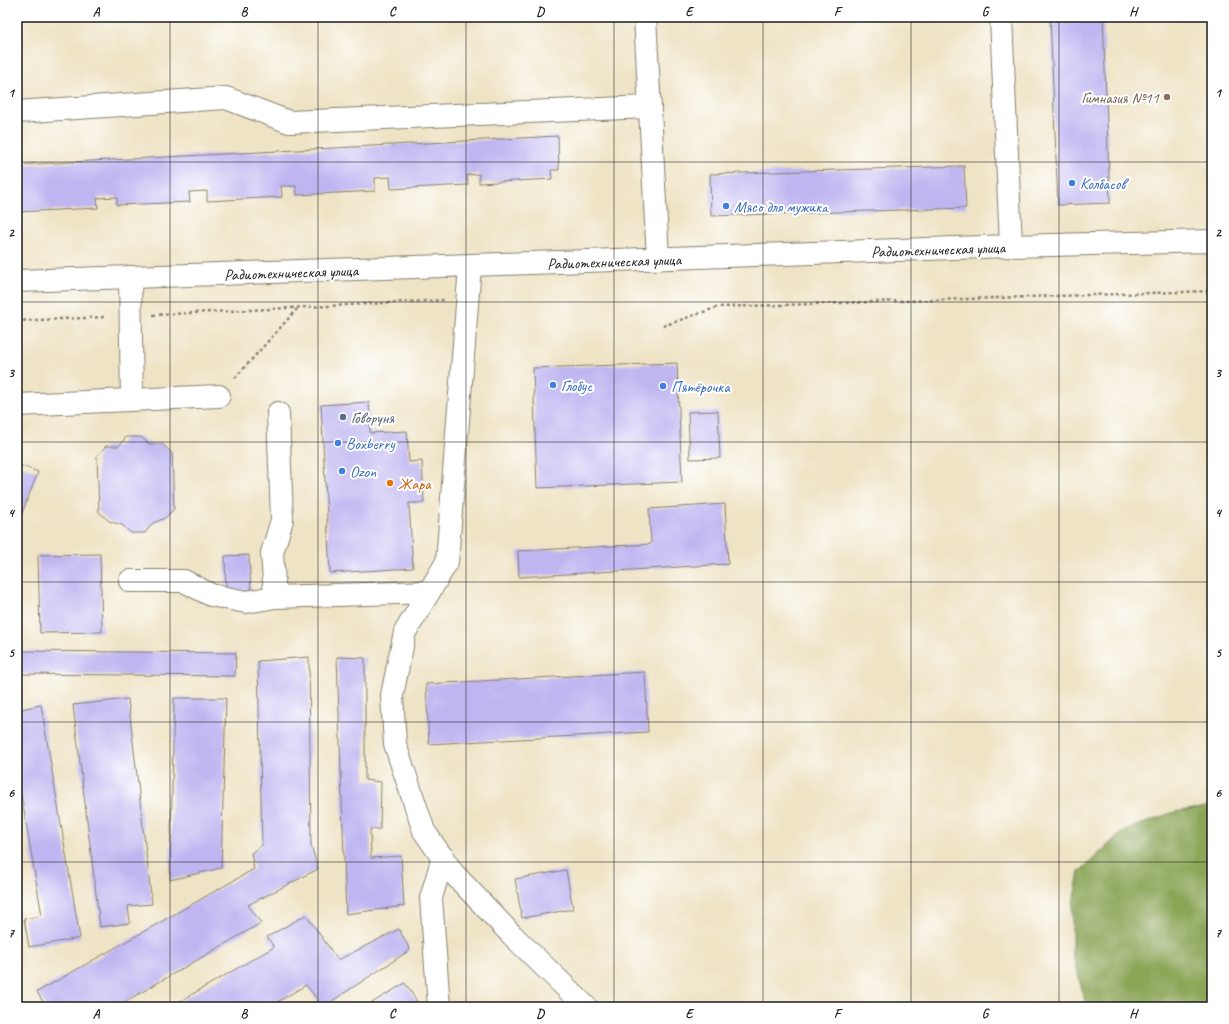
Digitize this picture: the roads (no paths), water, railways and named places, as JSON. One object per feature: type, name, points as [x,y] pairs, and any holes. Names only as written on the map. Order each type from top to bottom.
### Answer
[{"type":"street","points":[[643,17],[650,107],[658,259]]},
{"type":"street","points":[[1001,17],[1011,246]]},
{"type":"street","points":[[17,112],[226,98],[289,122],[650,107]]},
{"type":"street","name":"Радиотехническая улица","points":[[17,281],[1011,246],[1212,241]]},
{"type":"street","points":[[470,266],[447,562],[405,632],[392,695],[395,744],[424,831],[453,873],[512,936],[586,1007]]},
{"type":"street","points":[[130,278],[132,400]]},
{"type":"street","points":[[17,405],[218,396]]},
{"type":"street","points":[[274,597],[272,553],[282,520],[278,413]]},
{"type":"street","points":[[130,581],[184,582],[211,595],[246,602],[274,597],[429,592]]},
{"type":"street","points":[[439,1007],[431,898],[443,857]]},
{"type":"place","name":"Гимназия №11","points":[[1167,97]]},
{"type":"place","name":"Колбасов","points":[[1072,183]]},
{"type":"place","name":"Мясо для мужика","points":[[726,206]]},
{"type":"place","name":"Глобус","points":[[553,385]]},
{"type":"place","name":"Пятёрочка","points":[[663,386]]},
{"type":"place","name":"Говоруня","points":[[343,417]]},
{"type":"place","name":"Boxberry","points":[[338,443]]},
{"type":"place","name":"Ozon","points":[[342,471]]},
{"type":"place","name":"Жара","points":[[390,483]]}]
